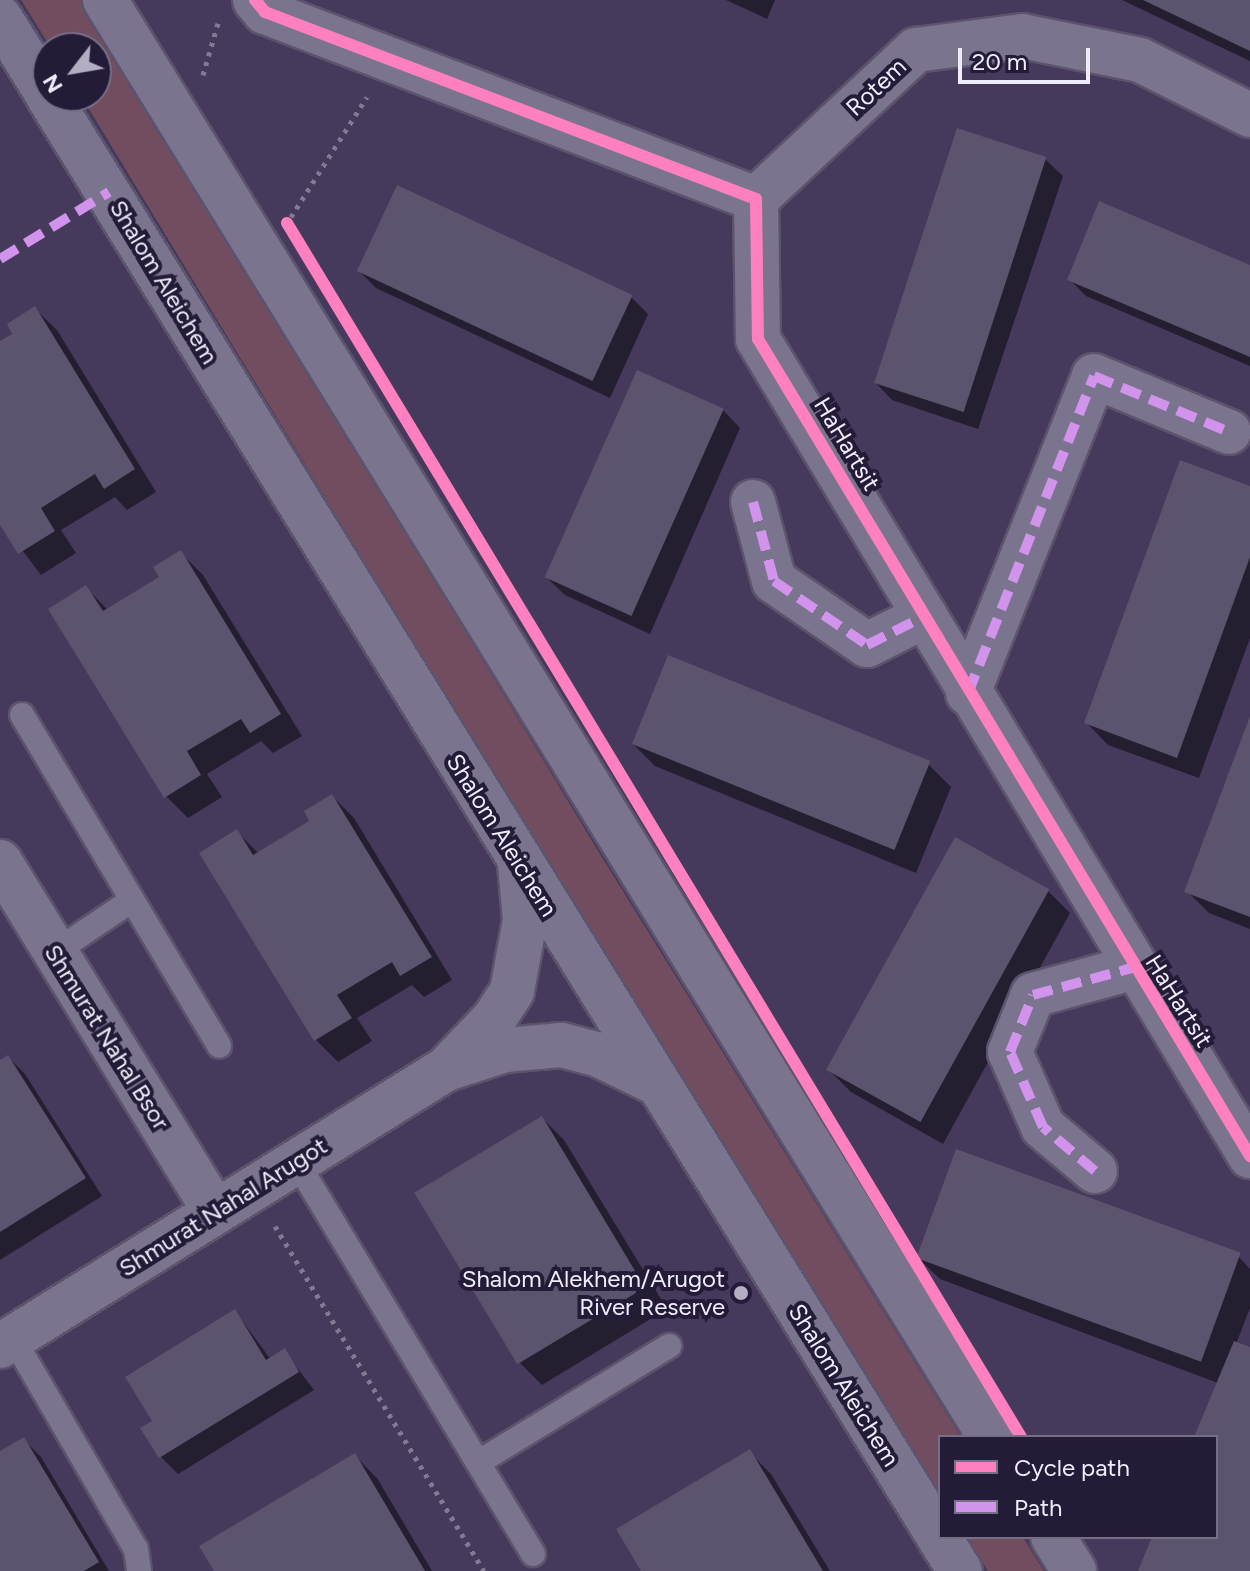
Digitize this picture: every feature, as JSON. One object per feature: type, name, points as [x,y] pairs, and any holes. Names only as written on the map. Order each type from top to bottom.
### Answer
[{"type":"street","points":[[105,0],[188,130],[989,1435]]},
{"type":"street","points":[[238,7],[265,12],[756,199]]},
{"type":"street","name":"Shalom Aleichem","points":[[0,18],[32,70]]},
{"type":"street","name":"Rotem","points":[[756,199],[916,50],[1022,36],[1140,60],[1250,115]]},
{"type":"street","name":"Shalom Aleichem","points":[[58,112],[654,1082],[938,1536]]},
{"type":"street","name":"HaHartsit","points":[[756,199],[758,339],[1132,968],[1250,1156]]},
{"type":"street","points":[[968,693],[1094,376],[1229,432]]},
{"type":"street","points":[[753,502],[774,581],[867,645],[925,616]]},
{"type":"street","name":"Shmurat Nahal Bsor","points":[[0,862],[215,1212]]},
{"type":"street","name":"Shmurat Nahal Arugot","points":[[446,1069],[494,1019],[512,991],[525,920],[520,865]]},
{"type":"street","name":"HaHartsit","points":[[1095,1171],[1043,1127],[1010,1052],[1033,995],[1132,968]]},
{"type":"street","name":"Shmurat Nahal Arugot","points":[[6,1342],[446,1069],[518,1047],[562,1045],[599,1055],[654,1082]]},
{"type":"street","name":"Shalom Aleichem","points":[[940,1539],[960,1571]]},
{"type":"street","points":[[1054,1539],[1074,1571]]},
{"type":"lane","points":[[22,715],[219,1046]]},
{"type":"lane","points":[[55,952],[132,900]]},
{"type":"lane","points":[[296,1161],[533,1554]]},
{"type":"lane","points":[[6,1342],[136,1549],[139,1571]]},
{"type":"lane","points":[[479,1462],[669,1346]]},
{"type":"path","points":[[188,130],[238,7]]},
{"type":"path","points":[[295,236],[287,223],[391,60]]},
{"type":"path","points":[[252,1188],[484,1571]]},
{"type":"shaded area","points":[[21,0],[81,0],[101,32],[41,32]]},
{"type":"shaded area","points":[[112,49],[600,854],[960,1435],[938,1435],[938,1490],[558,880],[91,112],[112,112]]},
{"type":"shaded area","points":[[968,1539],[1024,1539],[1044,1571],[988,1571]]},
{"type":"building","points":[[1143,0],[1250,0],[1250,51]]},
{"type":"building","points":[[957,128],[1046,157],[964,412],[874,383]]},
{"type":"building","points":[[397,185],[633,295],[592,381],[357,271]]},
{"type":"building","points":[[1099,201],[1250,265],[1250,357],[1067,280]]},
{"type":"building","points":[[35,306],[135,469],[104,489],[95,474],[41,508],[55,531],[18,554],[0,525],[0,341],[12,334],[7,324]]},
{"type":"building","points":[[637,370],[724,409],[631,616],[545,577]]},
{"type":"building","points":[[1180,460],[1250,486],[1250,557],[1177,758],[1084,723]]},
{"type":"building","points":[[181,550],[281,714],[250,733],[241,719],[187,751],[201,775],[164,798],[48,609],[86,585],[103,611],[159,577],[153,567]]},
{"type":"building","points":[[668,655],[930,761],[894,850],[632,744]]},
{"type":"building","points":[[1250,716],[1250,917],[1184,892]]},
{"type":"building","points":[[332,794],[432,957],[400,976],[392,962],[337,995],[352,1018],[314,1041],[199,853],[237,829],[253,855],[309,821],[304,811]]},
{"type":"building","points":[[955,837],[1049,889],[920,1122],[826,1070]]},
{"type":"building","points":[[8,1055],[86,1178],[0,1232],[0,1060]]},
{"type":"building","points":[[542,1116],[645,1287],[517,1364],[414,1193]]},
{"type":"building","points":[[956,1149],[1241,1253],[1201,1362],[916,1258]]},
{"type":"building","points":[[235,1309],[266,1360],[285,1348],[299,1372],[159,1458],[140,1428],[152,1421],[125,1377]]},
{"type":"building","points":[[1234,1341],[1250,1347],[1250,1571],[1138,1571],[1151,1539],[1218,1539],[1218,1435],[1195,1435]]},
{"type":"building","points":[[24,1437],[99,1562],[84,1571],[0,1571],[0,1451]]},
{"type":"building","points":[[750,1449],[823,1571],[641,1571],[616,1529]]},
{"type":"building","points":[[355,1453],[425,1571],[214,1571],[199,1546]]},
{"type":"marked path","points":[[0,259],[109,192]]},
{"type":"marked path","points":[[968,693],[1094,376],[1229,432]]},
{"type":"marked path","points":[[753,502],[774,581],[867,645],[925,616]]},
{"type":"marked path","points":[[1095,1171],[1043,1127],[1010,1052],[1033,995],[1132,968]]},
{"type":"cycle path","points":[[255,0],[265,12],[756,199],[758,339],[1250,1156]]},
{"type":"cycle path","points":[[287,223],[1020,1435]]},
{"type":"place","name":"Shalom Alekhem/Arugot River Reserve","points":[[741,1293]]}]
